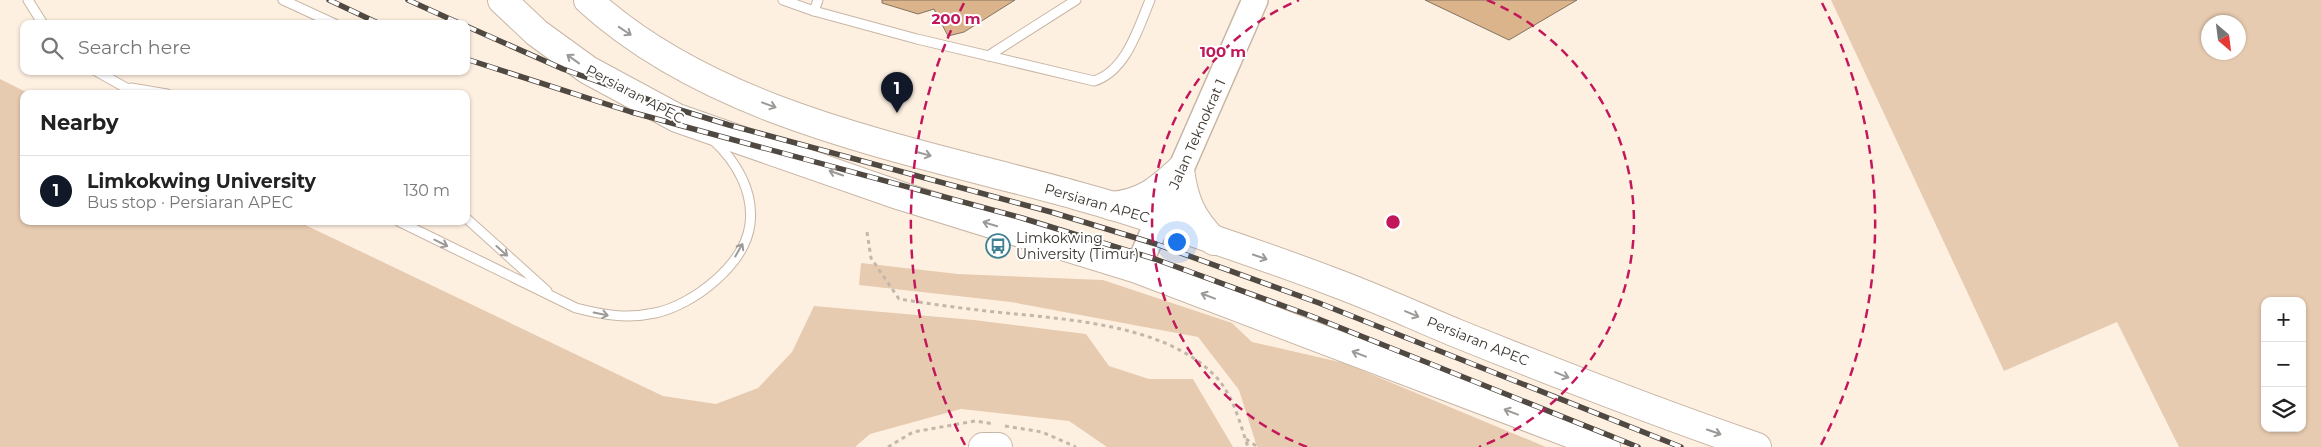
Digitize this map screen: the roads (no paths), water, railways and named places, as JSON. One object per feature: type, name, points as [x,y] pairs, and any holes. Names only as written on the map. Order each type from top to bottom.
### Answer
[{"type":"main road","name":"Persiaran APEC","points":[[502,0],[537,33],[588,70],[677,118],[901,196],[1137,268],[1606,447]]},
{"type":"main road","name":"Persiaran APEC","points":[[588,0],[612,22],[666,58],[728,91],[838,130],[1159,221],[1334,282],[1650,410],[1757,447]]},
{"type":"main road","name":"Jalan Teknokrat 1","points":[[1137,268],[1255,0]]},
{"type":"main road","points":[[1111,206],[1142,200],[1159,190],[1180,170]]},
{"type":"main road","points":[[1180,170],[1183,188],[1198,225],[1214,241]]},
{"type":"main road","points":[[983,447],[998,447]]},
{"type":"lane","points":[[28,0],[40,20]]},
{"type":"lane","points":[[283,0],[327,20]]},
{"type":"lane","points":[[783,0],[814,11],[1094,81],[1107,77],[1118,66],[1150,0]]},
{"type":"lane","points":[[814,11],[818,0]]},
{"type":"lane","points":[[988,56],[1076,0]]},
{"type":"lane","points":[[103,75],[130,90]]},
{"type":"lane","points":[[121,86],[144,90]]},
{"type":"lane","points":[[406,225],[576,308],[604,315],[626,316],[655,313],[681,304],[700,294],[723,273],[740,250],[750,224],[748,200],[743,178],[731,158],[714,140],[677,118]]},
{"type":"lane","points":[[470,222],[555,298]]},
{"type":"railway","points":[[329,0],[372,20]]},
{"type":"railway","points":[[408,0],[452,20]]},
{"type":"railway","points":[[470,28],[563,69],[664,105],[729,125],[1051,212],[1156,244],[1319,303],[1681,447]]},
{"type":"railway","points":[[470,60],[631,112],[1022,218],[1155,259],[1311,316],[1638,447]]},
{"type":"place","name":"Limkokwing University","points":[[897,113]]},
{"type":"place","name":"Limkokwing University (Timur)","points":[[998,246]]}]
